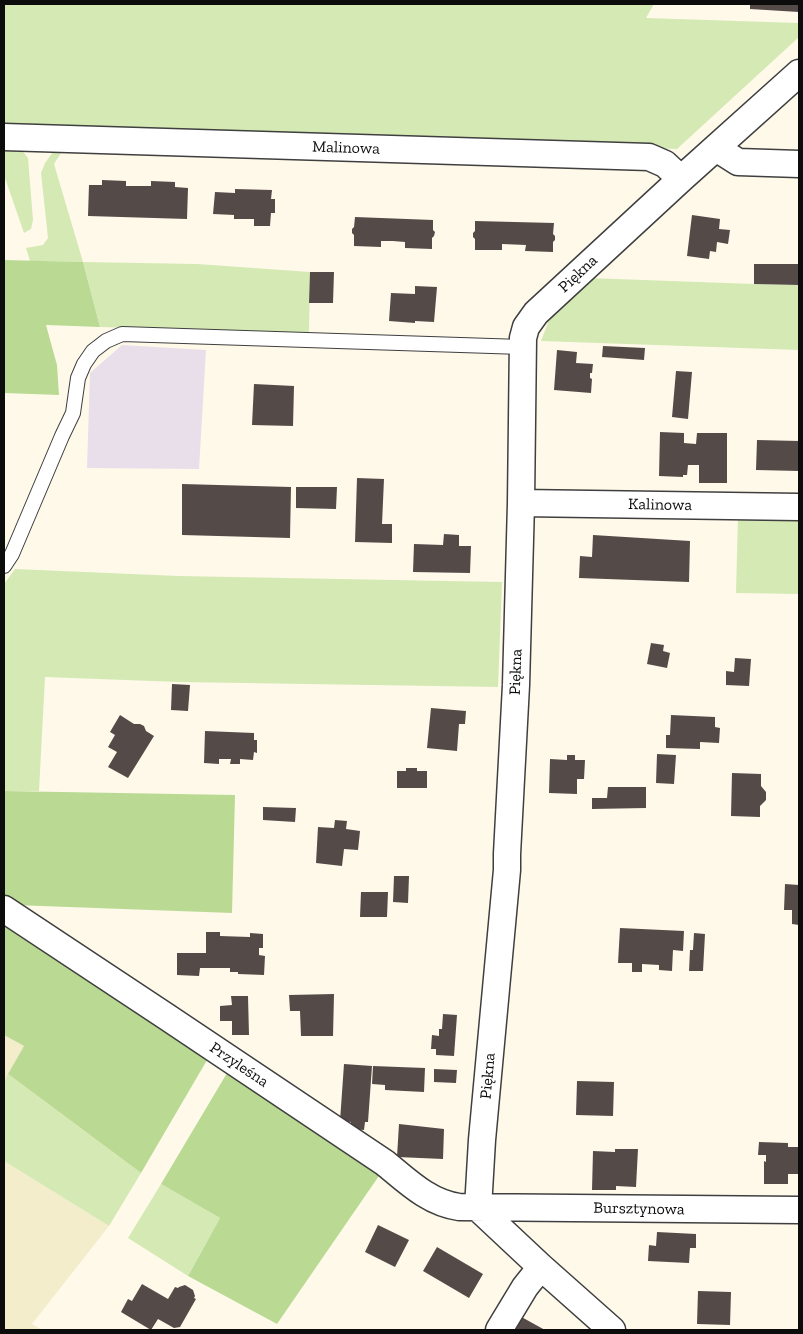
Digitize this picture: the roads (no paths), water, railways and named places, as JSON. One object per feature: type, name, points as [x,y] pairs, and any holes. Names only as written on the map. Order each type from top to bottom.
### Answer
[{"type":"street","name":"Piękna","points":[[478,1208],[482,1140],[507,870],[516,685],[521,503],[522,347],[526,327],[536,313],[799,73]]},
{"type":"street","name":"Malinowa","points":[[4,137],[649,157],[665,164],[681,179]]},
{"type":"street","points":[[716,148],[738,162],[799,164]]},
{"type":"street","name":"Kalinowa","points":[[521,503],[799,508]]},
{"type":"street","name":"Przyleśna","points":[[4,909],[385,1163],[416,1189],[440,1203],[478,1208]]},
{"type":"street","points":[[478,1208],[612,1330]]},
{"type":"street","name":"Bursztynowa","points":[[478,1208],[799,1210]]},
{"type":"street","points":[[499,1330],[525,1287],[541,1266]]},
{"type":"lane","points":[[4,566],[12,554],[73,413],[78,378],[84,364],[94,351],[106,341],[122,334],[522,347]]}]
